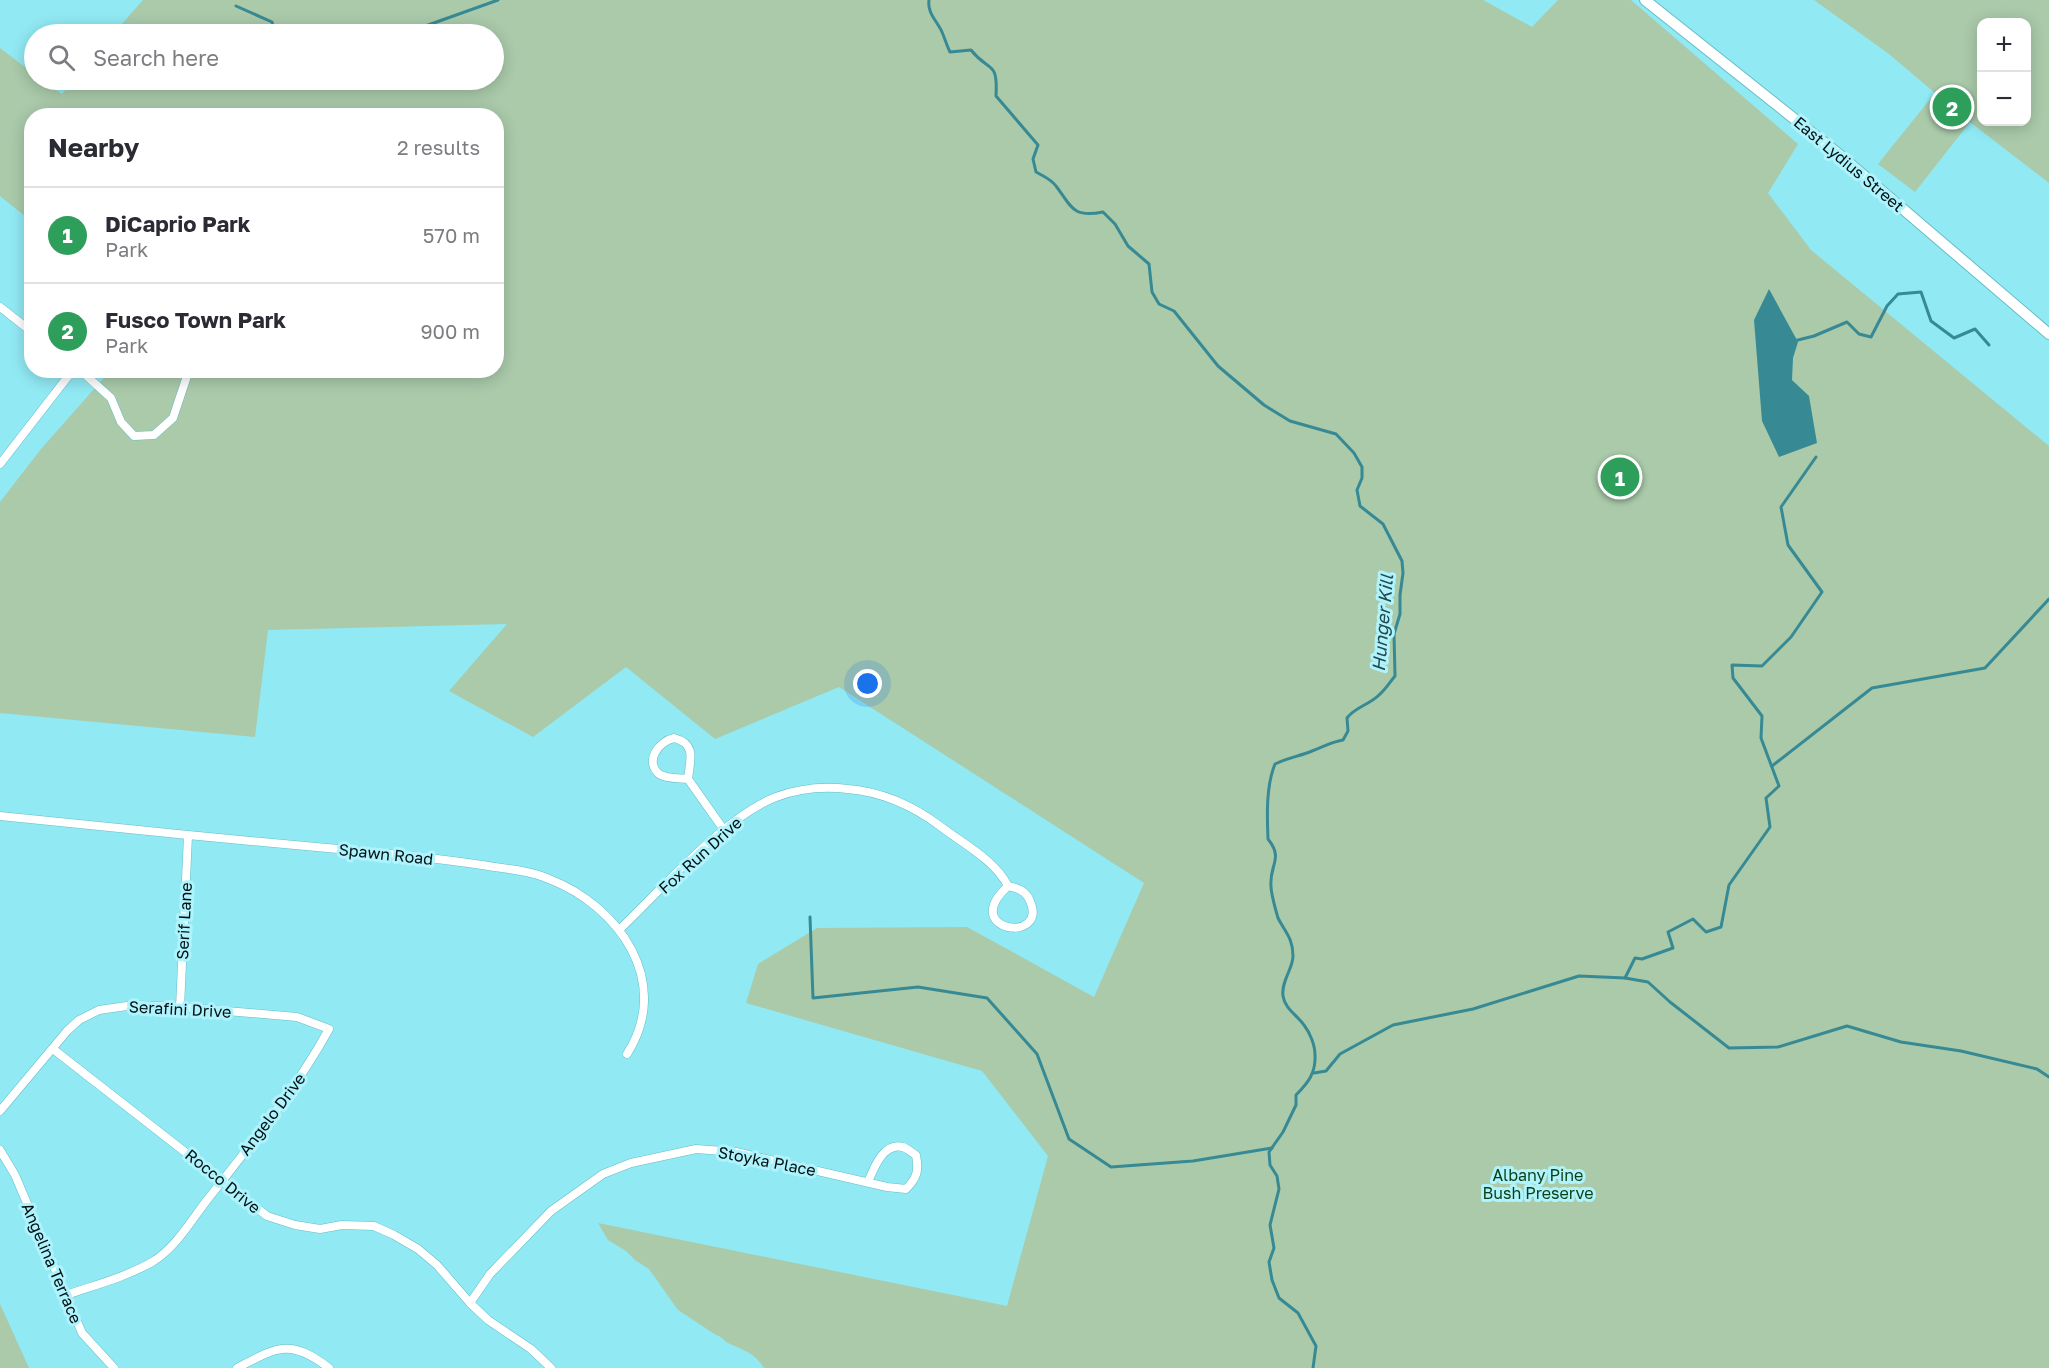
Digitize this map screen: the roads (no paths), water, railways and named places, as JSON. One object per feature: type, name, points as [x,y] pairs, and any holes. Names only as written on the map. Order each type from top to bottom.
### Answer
[{"type":"street","name":"East Lydius Street","points":[[1645,0],[1841,156],[2049,334]]},
{"type":"street","points":[[0,307],[24,326]]},
{"type":"street","points":[[0,464],[67,378]]},
{"type":"street","points":[[89,378],[111,398],[121,422],[134,436],[154,435],[173,418],[186,378]]},
{"type":"street","points":[[687,779],[668,777],[660,774],[656,769],[655,753],[661,743],[674,738],[685,741],[690,747],[691,759],[687,779],[724,830]]},
{"type":"street","name":"Fox Run Drive","points":[[620,929],[724,830],[758,806],[784,795],[810,788],[859,789],[910,806],[994,867],[1008,886],[1021,890],[1032,909],[1030,920],[1026,925],[1016,929],[1001,926],[993,912],[998,895],[1008,886]]},
{"type":"street","name":"Spawn Road","points":[[0,816],[188,836],[422,856],[526,872],[563,885],[602,911],[620,929],[638,962],[645,998],[642,1020],[627,1054]]},
{"type":"street","name":"Serif Lane","points":[[180,1007],[188,836]]},
{"type":"street","name":"Serafini Drive","points":[[0,1111],[79,1020],[99,1010],[134,1005],[180,1007],[297,1017],[329,1029]]},
{"type":"street","name":"Angelo Drive","points":[[66,1295],[152,1262],[173,1243],[312,1060],[329,1029]]},
{"type":"street","name":"Rocco Drive","points":[[53,1049],[267,1216],[296,1225],[320,1228],[342,1225],[374,1226],[417,1249],[436,1265],[488,1320],[531,1349],[551,1368]]},
{"type":"street","name":"Stoyka Place","points":[[470,1303],[490,1274],[551,1211],[603,1174],[631,1163],[696,1149],[736,1152],[868,1182],[906,1189],[916,1179],[918,1167],[916,1155],[904,1147],[893,1147],[882,1154],[868,1182]]},
{"type":"street","name":"Angelina Terrace","points":[[0,1150],[15,1175],[82,1333],[114,1368]]},
{"type":"street","points":[[237,1368],[281,1348],[297,1349],[310,1354],[329,1368]]},
{"type":"water","points":[[1769,289],[1798,342],[1793,358],[1792,380],[1809,396],[1817,443],[1779,457],[1762,421],[1754,320]]},
{"type":"waterway","points":[[431,24],[498,0]]},
{"type":"waterway","name":"Hunger Kill","points":[[929,0],[931,13],[950,52],[971,50],[994,71],[996,96],[1038,145],[1033,159],[1036,172],[1054,184],[1074,209],[1085,213],[1103,212],[1115,224],[1128,246],[1149,264],[1152,292],[1159,304],[1174,311],[1218,366],[1264,405],[1290,421],[1336,434],[1354,453],[1362,467],[1362,478],[1357,490],[1360,506],[1383,524],[1402,561],[1400,614],[1394,634],[1395,676],[1379,695],[1347,718],[1348,731],[1343,740],[1275,764],[1269,791],[1268,839],[1275,852],[1271,879],[1272,893],[1278,918],[1293,950],[1283,996],[1284,1001],[1308,1032],[1315,1055],[1310,1077],[1296,1095],[1296,1105],[1283,1132],[1269,1152],[1270,1165],[1277,1176],[1279,1189],[1270,1225],[1274,1248],[1269,1262],[1272,1280],[1279,1298],[1298,1313],[1316,1346],[1313,1368]]},
{"type":"waterway","points":[[236,6],[272,24]]},
{"type":"waterway","points":[[1794,341],[1814,336],[1847,322],[1859,334],[1871,337],[1887,306],[1898,294],[1921,292],[1931,321],[1954,338],[1975,329],[1989,345]]},
{"type":"waterway","points":[[1314,1073],[1326,1071],[1340,1054],[1393,1025],[1473,1009],[1579,976],[1625,978],[1635,958],[1642,959],[1673,948],[1668,932],[1693,919],[1706,932],[1721,927],[1729,885],[1770,827],[1766,798],[1779,786],[1761,738],[1762,716],[1733,678],[1732,665],[1762,666],[1791,637],[1822,592],[1788,545],[1781,507],[1816,457]]},
{"type":"waterway","points":[[1772,766],[1872,688],[1985,668],[2049,599]]},
{"type":"waterway","points":[[810,917],[813,998],[918,987],[987,998],[1037,1054],[1069,1139],[1111,1167],[1193,1161],[1272,1148]]},
{"type":"waterway","points":[[1625,978],[1648,982],[1729,1048],[1778,1047],[1847,1026],[1901,1042],[1961,1051],[2037,1069],[2049,1077]]},
{"type":"place","name":"Fusco Town Park","points":[[1952,107]]},
{"type":"place","name":"DiCaprio Park","points":[[1620,477]]},
{"type":"park label","name":"Albany Pine Bush Preserve","points":[[1538,1184]]}]
